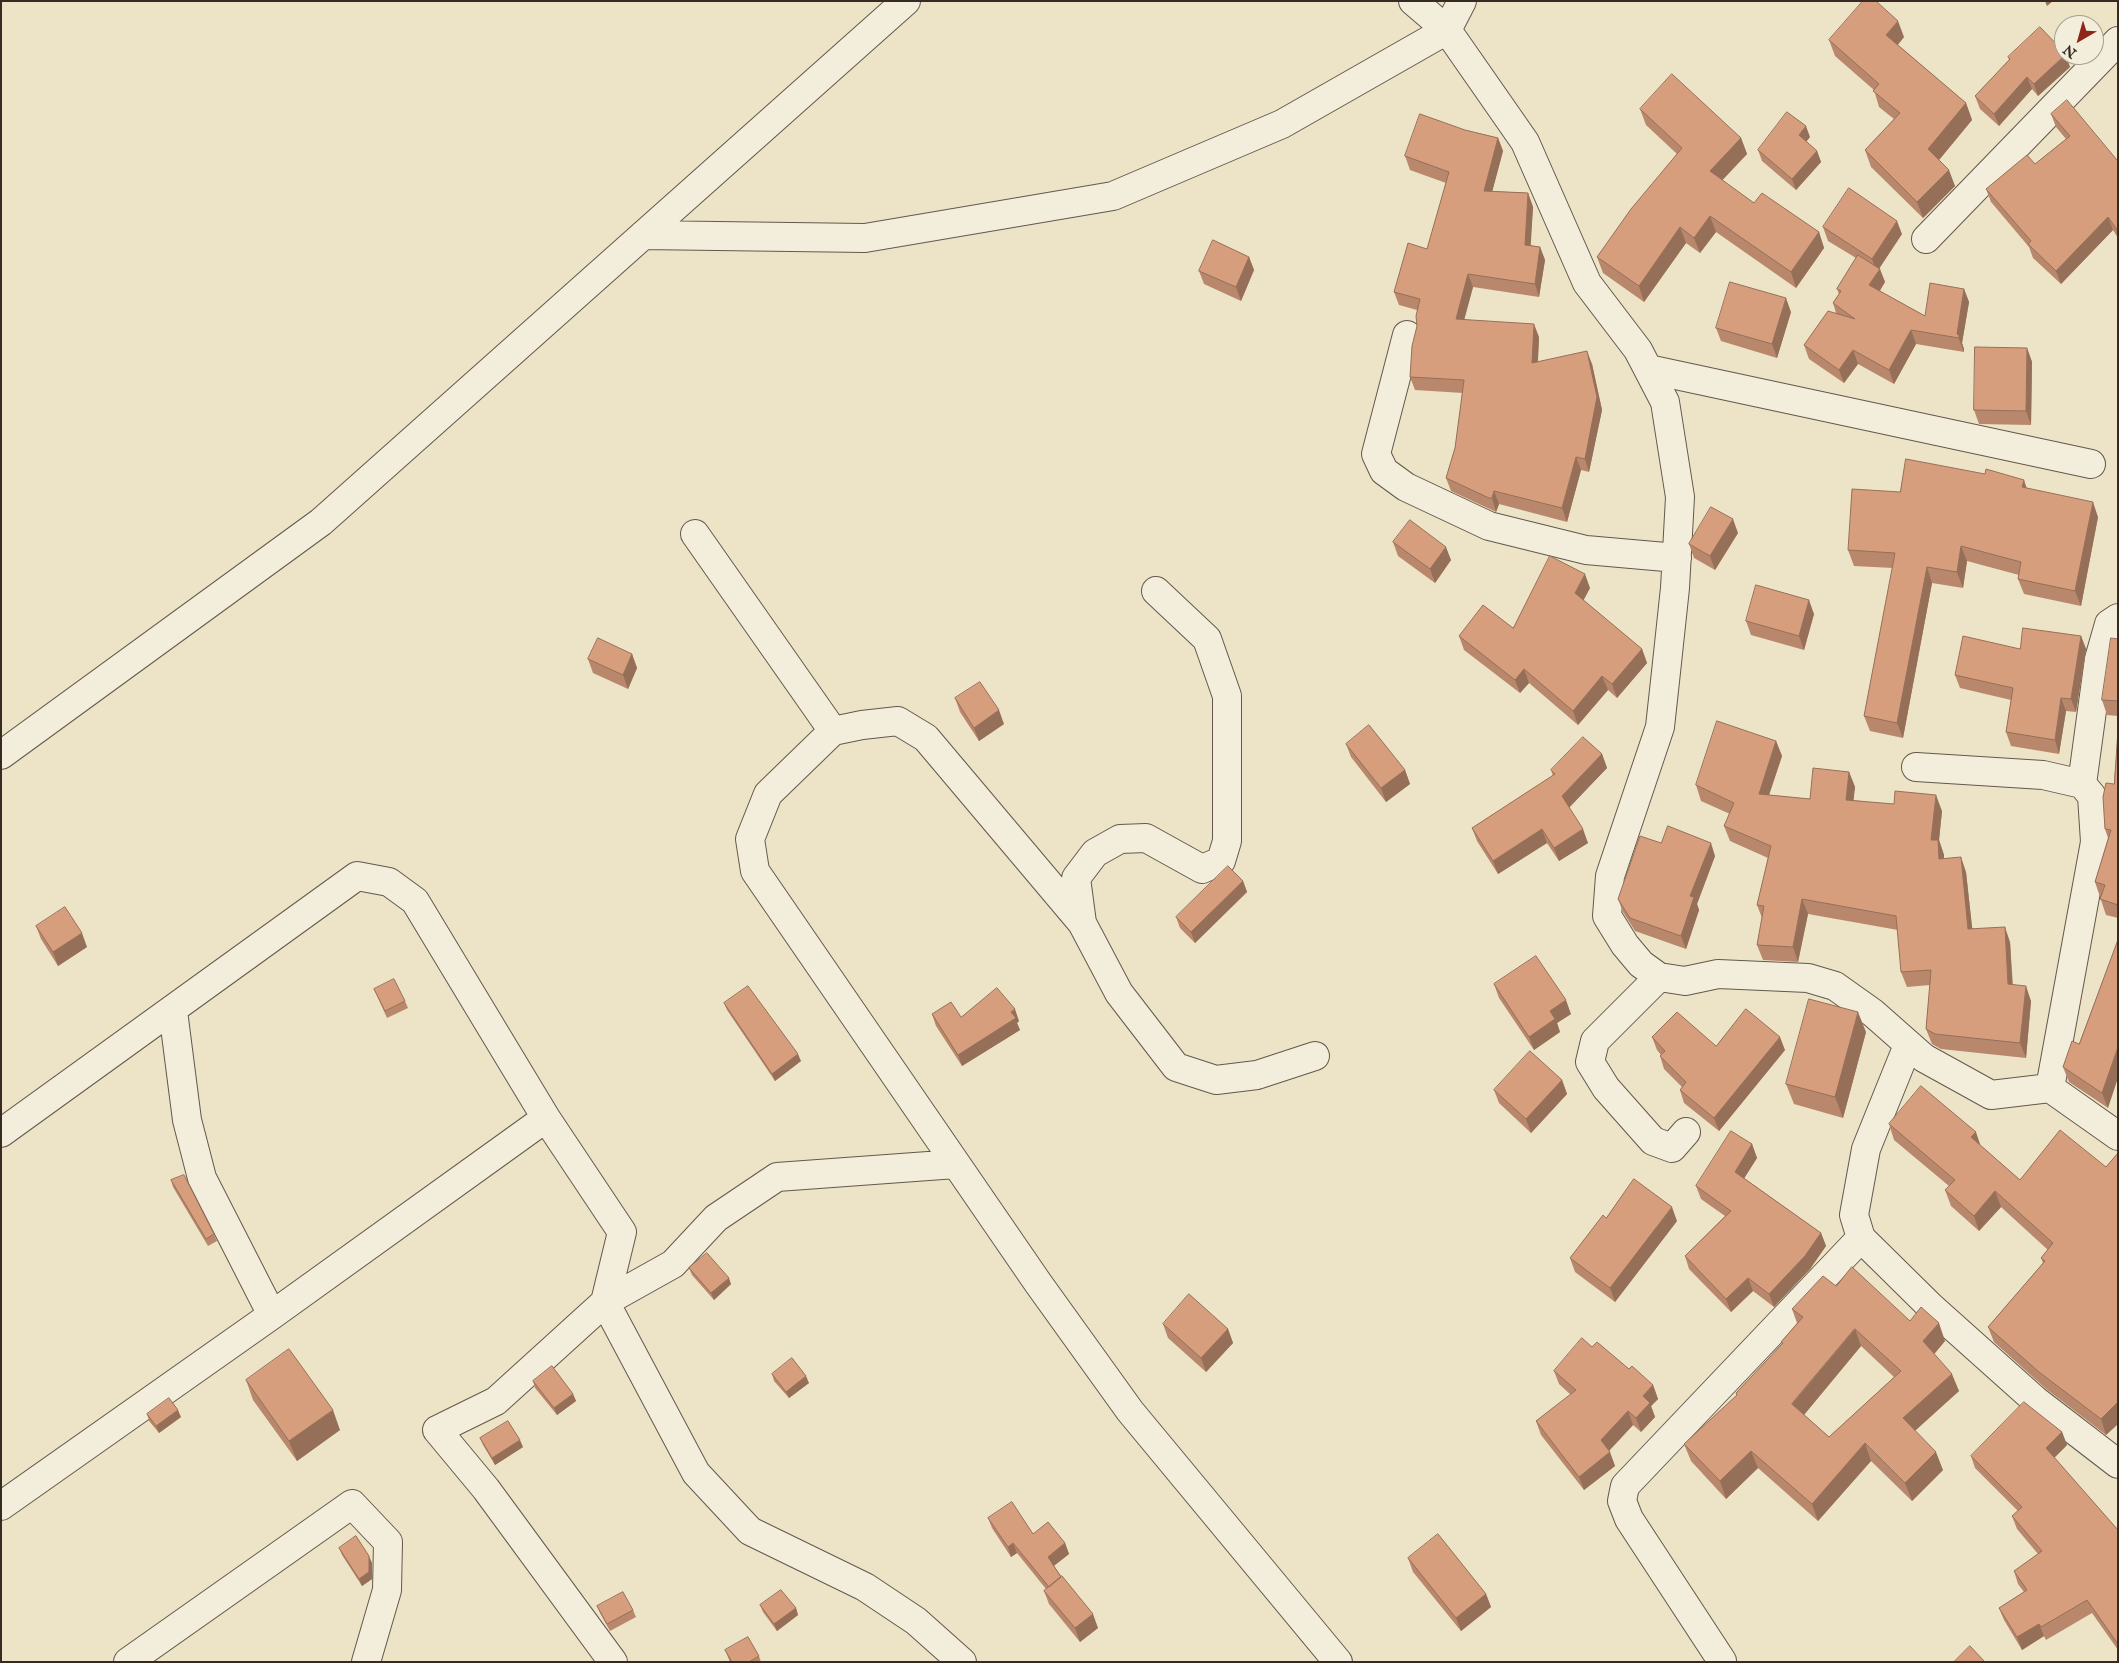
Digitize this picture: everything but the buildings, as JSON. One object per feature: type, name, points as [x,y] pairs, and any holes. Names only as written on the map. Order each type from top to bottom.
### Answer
[{"type":"street","points":[[1,755],[321,522],[906,1]]},
{"type":"street","points":[[1414,1],[1447,30],[1525,142],[1587,283],[1638,350],[1665,402],[1680,497],[1677,558],[1660,727],[1610,876],[1607,916],[1636,958],[1659,977],[1685,981],[1718,974],[1808,978],[1835,986],[1873,1013],[1924,1058],[1991,1095],[2050,1088],[2118,1136]]},
{"type":"street","points":[[643,235],[865,238],[1114,196],[1282,124],[1447,30],[1462,1]]},
{"type":"street","points":[[1926,238],[2117,43]]},
{"type":"street","points":[[1407,335],[1376,454],[1384,471],[1406,487],[1489,526],[1586,550],[1677,558]]},
{"type":"street","points":[[1648,369],[2091,464]]},
{"type":"street","points":[[695,534],[833,731]]},
{"type":"street","points":[[1082,923],[1076,878],[1095,853],[1120,839],[1146,838],[1202,869],[1221,861],[1227,841],[1227,696],[1207,639],[1156,591]]},
{"type":"street","points":[[2082,784],[2099,659],[2110,624],[2118,618]]},
{"type":"street","points":[[1315,1056],[1257,1075],[1216,1080],[1176,1067],[1119,993],[1082,923],[926,738],[898,721],[862,725],[833,731],[768,794],[750,839],[756,871],[956,1164],[1130,1411],[1338,1662]]},
{"type":"street","points":[[1916,767],[2043,776],[2082,784],[2092,796],[2095,842],[2050,1088]]},
{"type":"street","points":[[1,1132],[173,1011],[357,876],[390,882],[415,902],[546,1118],[622,1232],[605,1302],[696,1473],[750,1531],[865,1587],[916,1621],[962,1662]]},
{"type":"street","points":[[1659,977],[1594,1042],[1590,1062],[1606,1088],[1653,1141],[1672,1148],[1686,1132]]},
{"type":"street","points":[[173,1011],[187,1120],[202,1178],[272,1315]]},
{"type":"street","points":[[1908,1045],[1866,1149],[1854,1215],[1861,1238],[1931,1307],[2035,1400],[2118,1464]]},
{"type":"street","points":[[1,1506],[272,1315],[546,1118]]},
{"type":"street","points":[[613,1662],[486,1489],[437,1430],[496,1401],[605,1302],[672,1264],[716,1218],[776,1177],[956,1164]]},
{"type":"street","points":[[1722,1661],[1630,1519],[1622,1501],[1625,1486],[1861,1238]]},
{"type":"street","points":[[128,1662],[352,1504],[388,1542],[386,1590],[366,1662]]}]
